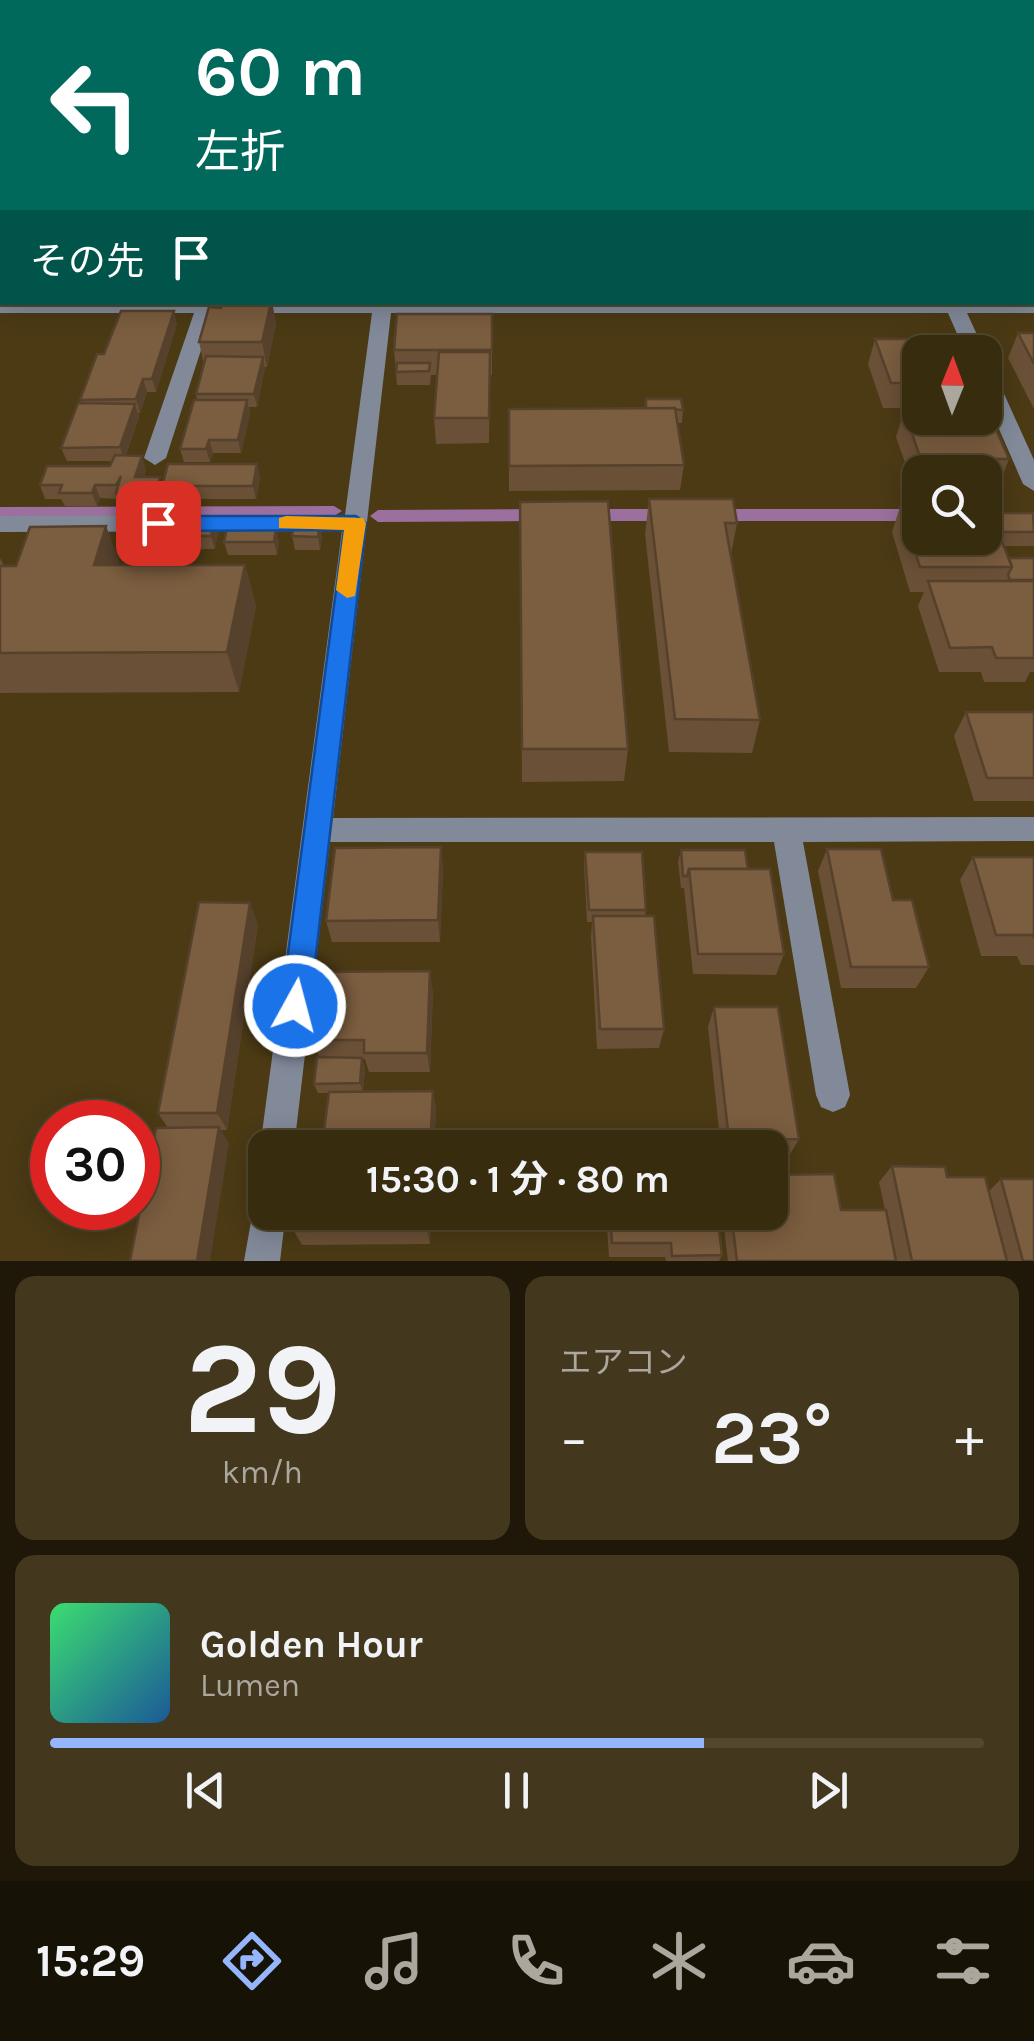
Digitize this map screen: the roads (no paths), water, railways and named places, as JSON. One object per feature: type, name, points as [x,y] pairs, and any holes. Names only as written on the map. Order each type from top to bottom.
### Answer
[{"type":"street","points":[[279,1130],[382,307]]},
{"type":"street","points":[[956,307],[968,335]]},
{"type":"street","points":[[0,308],[1034,307]]},
{"type":"street","points":[[155,458],[205,308]]},
{"type":"street","points":[[1002,412],[1034,484]]},
{"type":"street","points":[[0,524],[356,523]]},
{"type":"street","points":[[786,829],[833,1094]]},
{"type":"street","points":[[318,830],[1034,829]]},
{"type":"street","points":[[262,1261],[266,1230]]},
{"type":"waterway","points":[[0,512],[334,511]]},
{"type":"waterway","points":[[378,516],[540,515]]},
{"type":"waterway","points":[[586,515],[670,515]]},
{"type":"waterway","points":[[716,515],[902,515]]}]
